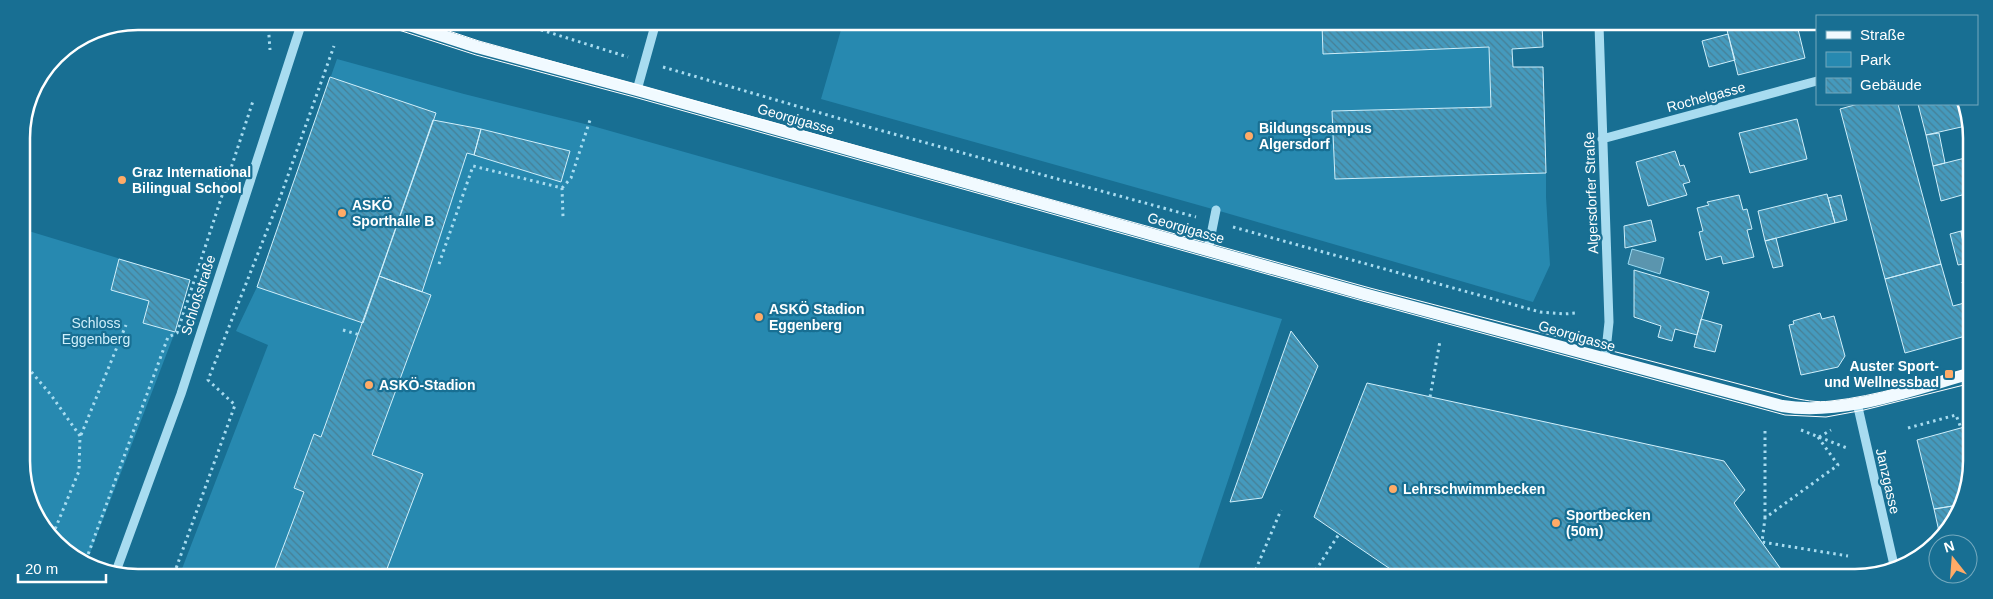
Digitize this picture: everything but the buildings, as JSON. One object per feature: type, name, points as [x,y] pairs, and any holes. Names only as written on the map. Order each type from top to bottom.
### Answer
[{"type":"main road","name":"Georgigasse","points":[[425,30],[477,47],[1605,360],[1789,407],[1803,410],[1827,409],[1963,375]]},
{"type":"street","name":"Schloßstraße","points":[[118,567],[181,394],[299,30]]},
{"type":"street","points":[[637,90],[654,30]]},
{"type":"street","name":"Algersdorfer Straße","points":[[1599,30],[1610,322],[1605,360]]},
{"type":"street","name":"Rochelgasse","points":[[1602,139],[1816,81]]},
{"type":"street","points":[[1208,250],[1216,210]]},
{"type":"street","name":"Janzgasse","points":[[1857,403],[1893,562]]},
{"type":"path","points":[[268,56],[271,47],[270,30]]},
{"type":"path","points":[[542,30],[872,128],[1540,312],[1576,313]]},
{"type":"path","points":[[176,569],[236,405],[208,380],[281,195],[334,46]]},
{"type":"path","points":[[87,557],[168,337],[177,333],[256,93]]},
{"type":"path","points":[[562,217],[562,188],[571,178],[591,117]]},
{"type":"path","points":[[439,264],[473,166],[562,188]]},
{"type":"path","points":[[55,529],[79,471],[80,436],[126,325]]},
{"type":"path","points":[[344,330],[360,335]]},
{"type":"path","points":[[1430,397],[1440,341]]},
{"type":"path","points":[[30,370],[51,395],[80,436]]},
{"type":"path","points":[[1908,428],[1956,415],[1961,428]]},
{"type":"path","points":[[1764,432],[1765,518],[1762,542],[1848,556]]},
{"type":"path","points":[[1765,518],[1838,465],[1818,438],[1868,456]]},
{"type":"path","points":[[1256,569],[1281,510]]},
{"type":"path","points":[[1316,569],[1339,534]]},
{"type":"green space","name":"Bildungscampus Algersdorf","points":[[841,30],[1322,30],[1323,54],[1489,47],[1491,107],[1332,111],[1335,179],[1546,173],[1550,265],[1533,302],[1216,210],[821,99]]},
{"type":"green space","name":"ASKÖ Stadion Eggenberg","points":[[337,59],[464,94],[589,125],[1282,319],[1198,569],[182,569],[268,345],[236,331],[257,287]]},
{"type":"green space","name":"Schloss Eggenberg","points":[[30,231],[190,280],[175,332],[89,557],[72,547],[48,521],[41,509],[32,482],[30,468]]},
{"type":"shaded area","points":[[1632,249],[1664,258],[1660,274],[1628,264]]},
{"type":"tram line","points":[[399,30],[476,55],[634,97],[1363,301],[1785,415],[1826,417],[1864,410],[1963,385]]},
{"type":"tram line","points":[[446,30],[479,41],[1370,288],[1794,398],[1820,402],[1848,399],[1900,388],[1963,370]]},
{"type":"place","name":"Bildungscampus Algersdorf","points":[[1249,136]]},
{"type":"place","name":"Graz International Bilingual School","points":[[122,180]]},
{"type":"place","name":"ASKÖ Sporthalle B","points":[[342,213]]},
{"type":"place","name":"ASKÖ Stadion Eggenberg","points":[[759,317]]},
{"type":"place","name":"Auster Sport- und Wellnessbad","points":[[1949,374]]},
{"type":"place","name":"ASKÖ-Stadion","points":[[369,385]]},
{"type":"place","name":"Lehrschwimmbecken","points":[[1393,489]]},
{"type":"place","name":"Sportbecken (50m)","points":[[1556,523]]}]
